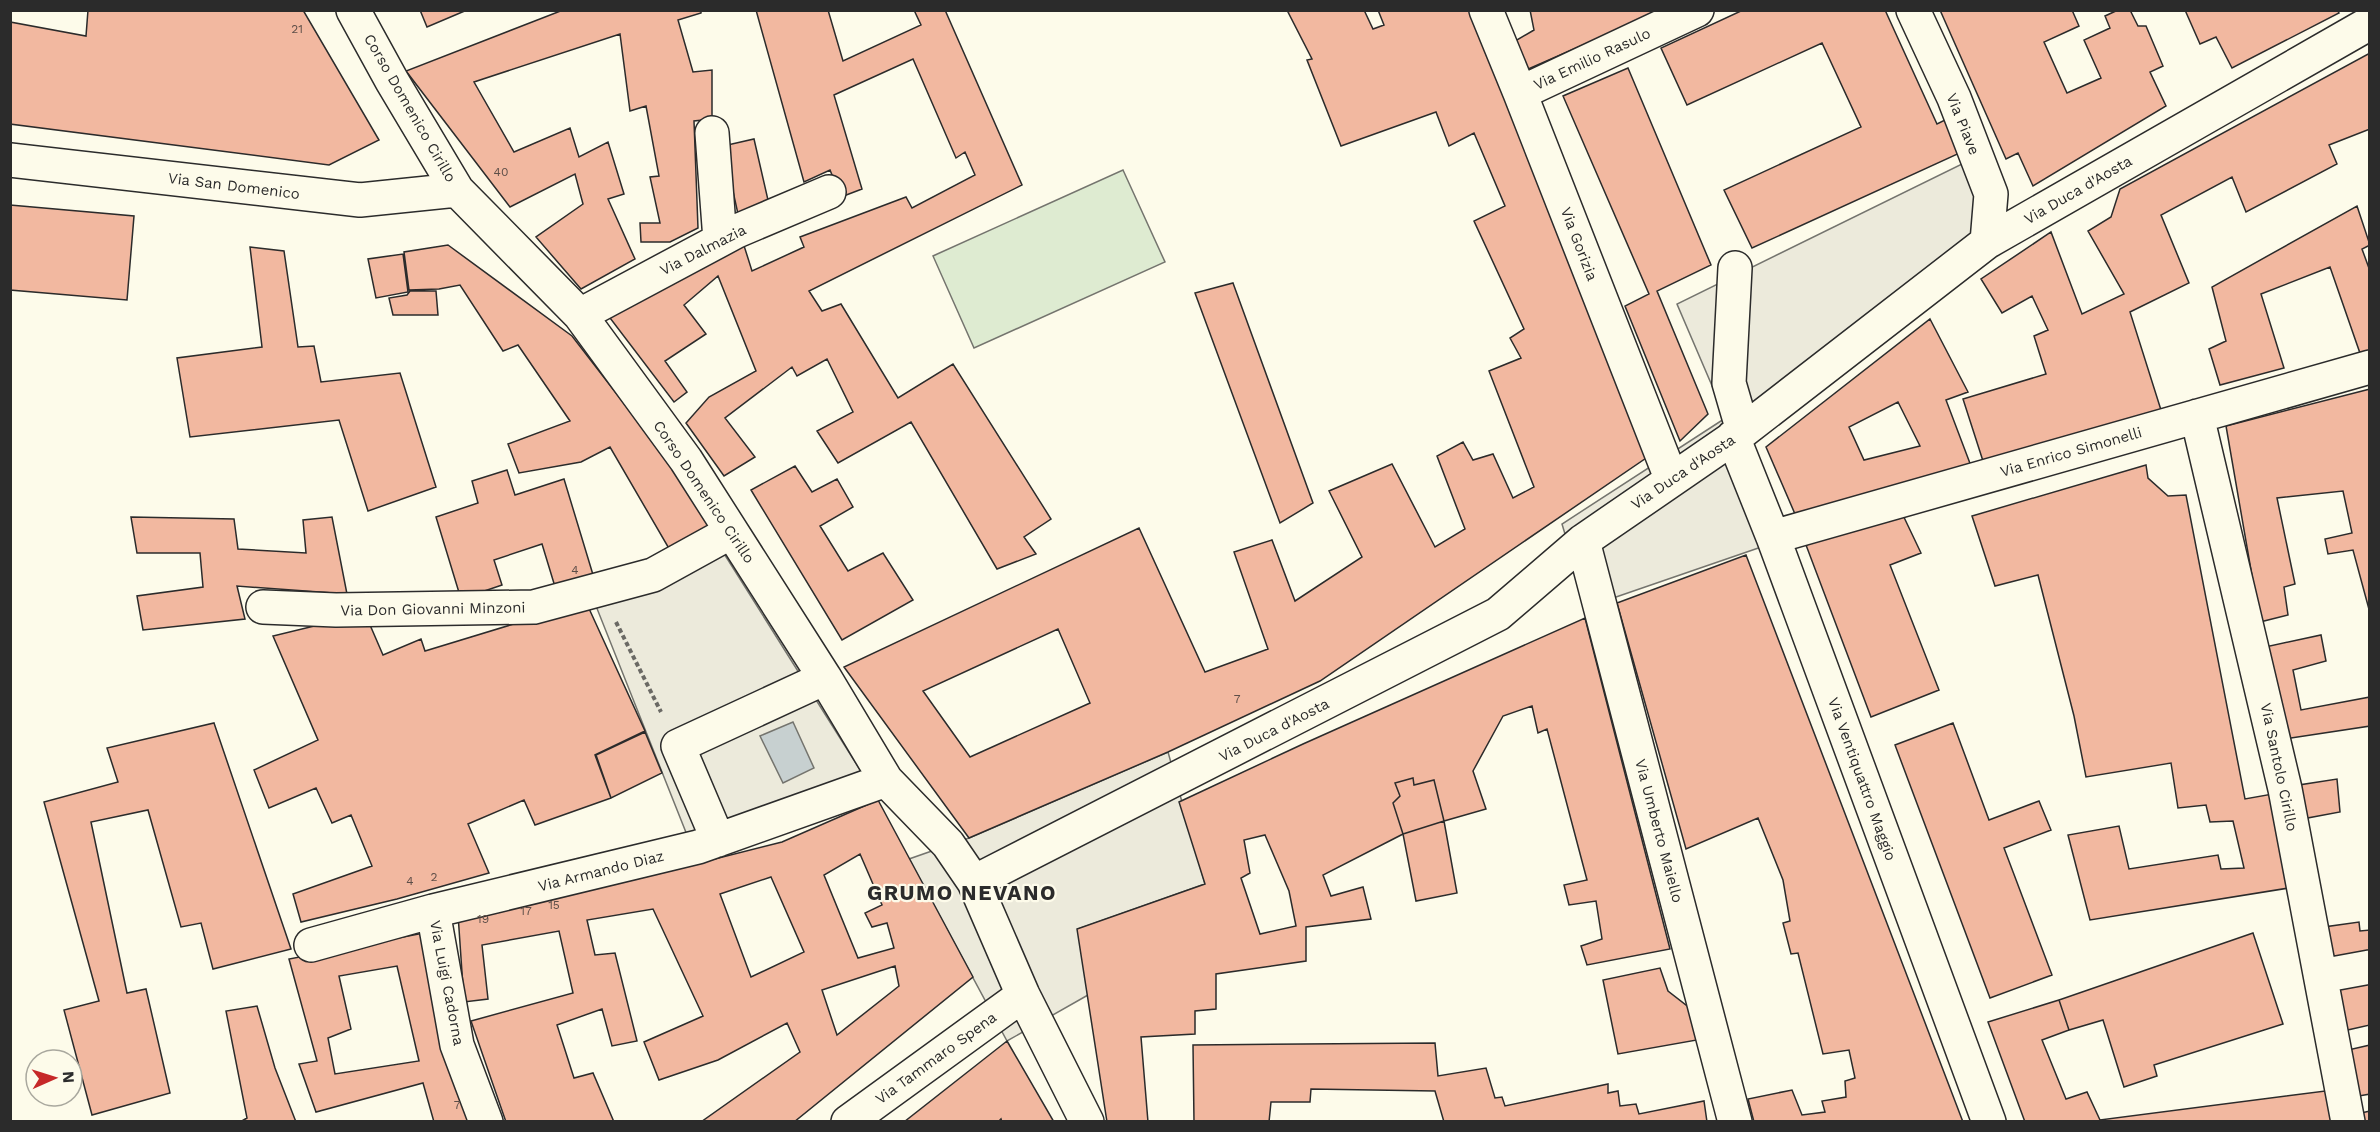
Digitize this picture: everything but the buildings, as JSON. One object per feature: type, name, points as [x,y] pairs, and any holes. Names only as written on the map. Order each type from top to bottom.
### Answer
[{"type":"street","name":"Corso Domenico Cirillo","points":[[353,10],[457,190],[580,315],[686,460],[825,678],[886,780],[948,844],[974,882],[1023,995],[1085,1116]]},
{"type":"street","name":"Via Gorizia","points":[[1486,10],[1671,478]]},
{"type":"street","name":"Via Emilio Rasulo","points":[[1520,93],[1697,10]]},
{"type":"street","name":"Via Piave","points":[[1913,10],[1954,98],[1991,194],[1987,242]]},
{"type":"street","name":"Via Duca d'Aosta","points":[[974,882],[1498,614],[1583,541],[1671,478],[1738,434],[1987,242],[2370,23]]},
{"type":"street","points":[[712,132],[720,240]]},
{"type":"street","name":"Via San Domenico","points":[[10,160],[360,200],[457,190]]},
{"type":"street","name":"Via Dalmazia","points":[[580,315],[720,240],[829,192]]},
{"type":"street","name":"Via Ventiquattro Maggio","points":[[1735,268],[1729,383],[1738,434],[1773,537],[1989,1122]]},
{"type":"street","name":"Via Enrico Simonelli","points":[[1773,537],[2370,367]]},
{"type":"street","name":"Via Santolo Cirillo","points":[[2198,416],[2285,789],[2348,1122]]},
{"type":"street","name":"Via Don Giovanni Minzoni","points":[[263,608],[336,610],[534,607],[653,575],[731,532]]},
{"type":"street","name":"Via Umberto Maiello","points":[[1583,541],[1735,1122]]},
{"type":"street","points":[[718,840],[678,746],[825,678]]},
{"type":"street","name":"Via Armando Diaz","points":[[310,945],[433,911],[698,847],[886,780]]},
{"type":"street","name":"Via Luigi Cadorna","points":[[433,911],[457,1045],[486,1122]]},
{"type":"street","points":[[1004,950],[1036,978],[1079,1068],[1085,1116]]},
{"type":"street","points":[[2321,976],[2370,967]]},
{"type":"street","name":"Via Tammaro Spena","points":[[848,1122],[1023,995]]},
{"type":"path","points":[[611,613],[678,746]]},
{"type":"green space","points":[[1123,170],[1165,262],[974,348],[933,256]]},
{"type":"shaded area","points":[[1966,162],[1991,227],[1756,402],[1719,402],[1677,304]]},
{"type":"shaded area","points":[[1724,419],[1770,544],[1587,607],[1562,524]]},
{"type":"shaded area","points":[[723,552],[862,773],[691,845],[596,606]]},
{"type":"shaded area","points":[[793,722],[814,768],[783,783],[760,736]]},
{"type":"shaded area","points":[[1168,752],[1205,884],[1078,929],[1088,995],[1007,1041],[909,859],[969,838]]},
{"type":"district","name":"GRUMO NEVANO","points":[[962,893]]}]
